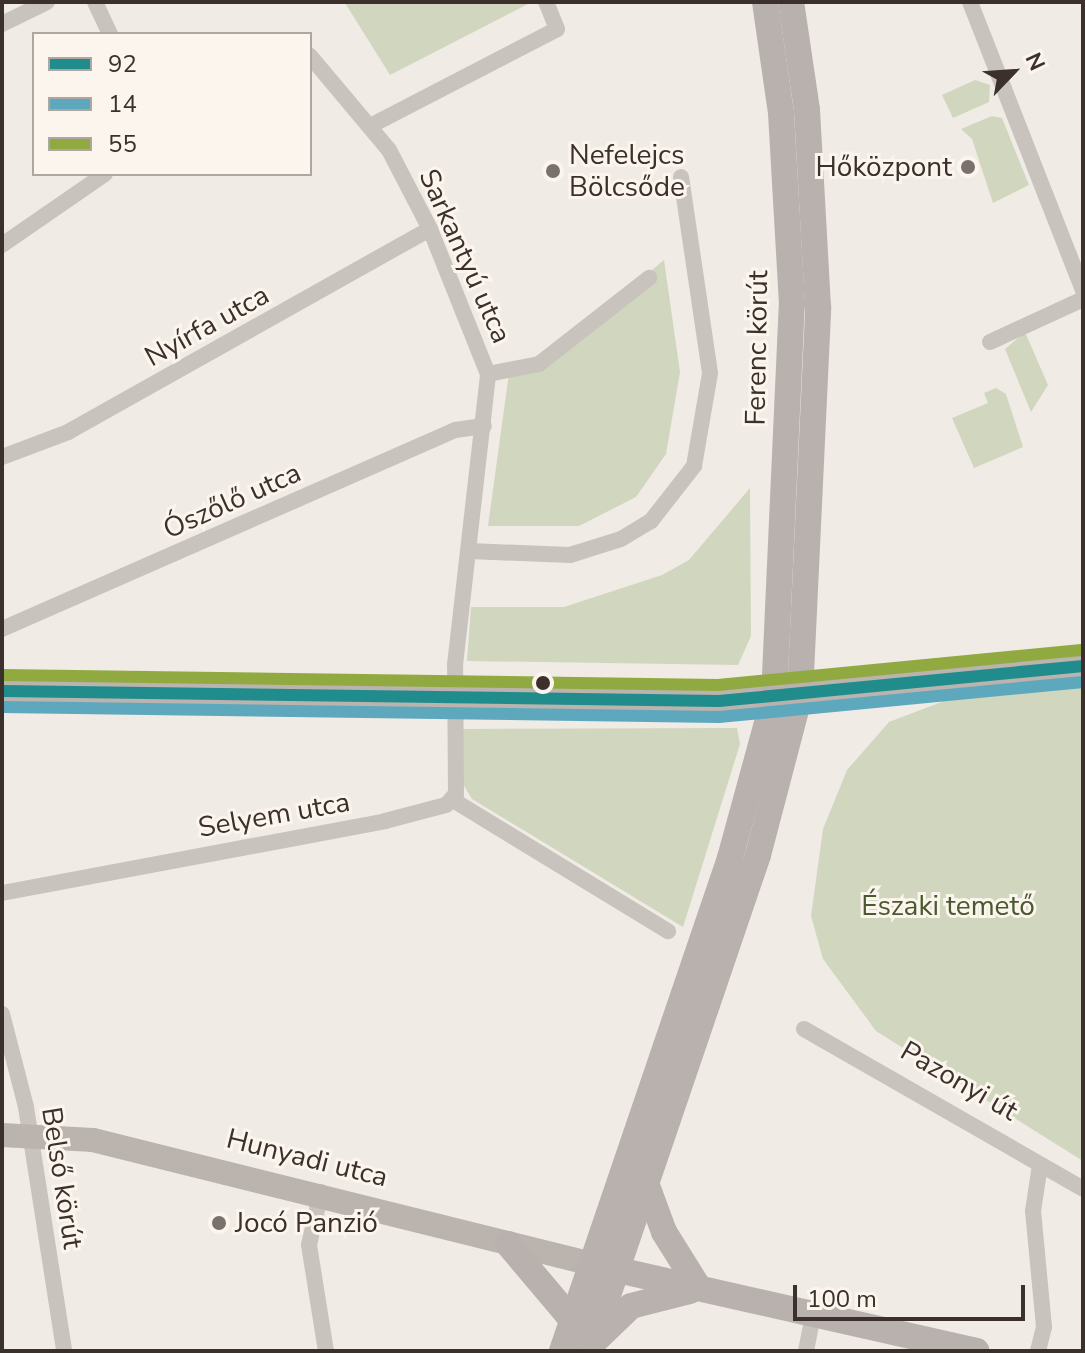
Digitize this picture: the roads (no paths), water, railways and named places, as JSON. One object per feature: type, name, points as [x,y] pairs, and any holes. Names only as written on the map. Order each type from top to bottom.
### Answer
[{"type":"main road","name":"Ferenc körút","points":[[605,1267],[730,858],[774,697],[792,304],[781,113],[765,2]]},
{"type":"main road","name":"Ferenc körút","points":[[646,1183],[758,855],[800,695],[818,307],[807,110],[791,2]]},
{"type":"main road","points":[[562,1351],[572,1320],[605,1267],[646,1183]]},
{"type":"main road","points":[[646,1183],[664,1232],[701,1289]]},
{"type":"main road","points":[[508,1244],[572,1320]]},
{"type":"main road","points":[[589,1350],[605,1267]]},
{"type":"main road","name":"Hunyadi utca","points":[[605,1267],[701,1289]]},
{"type":"main road","points":[[589,1350],[631,1306],[701,1289],[977,1351]]},
{"type":"street","points":[[3,20],[47,2]]},
{"type":"street","points":[[95,2],[109,32]]},
{"type":"street","points":[[372,125],[557,29],[546,2]]},
{"type":"street","points":[[970,2],[1083,290]]},
{"type":"street","name":"Sarkantyú utca","points":[[312,58],[372,125],[430,229],[488,374],[454,699]]},
{"type":"street","points":[[2,245],[102,176]]},
{"type":"street","name":"Ferenc körút","points":[[469,551],[570,555],[621,539],[651,521],[694,466],[710,373],[681,177]]},
{"type":"street","name":"Nyírfa utca","points":[[2,457],[68,432],[430,229]]},
{"type":"street","points":[[488,374],[539,364],[649,278]]},
{"type":"street","points":[[990,342],[1083,299]]},
{"type":"street","name":"Ószőlő utca","points":[[2,629],[455,430],[484,426]]},
{"type":"street","points":[[2,691],[454,699],[774,697],[1083,666]]},
{"type":"street","points":[[454,699],[453,800],[668,931]]},
{"type":"street","name":"Selyem utca","points":[[2,893],[385,821],[453,800]]},
{"type":"street","name":"Belső körút","points":[[2,1014],[30,1136],[64,1351]]},
{"type":"street","name":"Pazonyi út","points":[[804,1029],[1083,1189]]},
{"type":"street","name":"Hunyadi utca","points":[[2,1135],[93,1140],[321,1192],[508,1244],[605,1267]]},
{"type":"street","points":[[1038,1351],[1044,1327],[1033,1211],[1040,1165]]},
{"type":"street","points":[[321,1192],[309,1245],[326,1351]]},
{"type":"street","points":[[806,1351],[813,1314]]},
{"type":"place","name":"Hőközpont","points":[[968,167]]},
{"type":"place","name":"Nefelejcs Bölcsőde","points":[[553,171]]},
{"type":"place","name":"Jocó Panzió","points":[[219,1223]]},
{"type":"park label","name":"Északi temető","points":[[948,906]]}]
